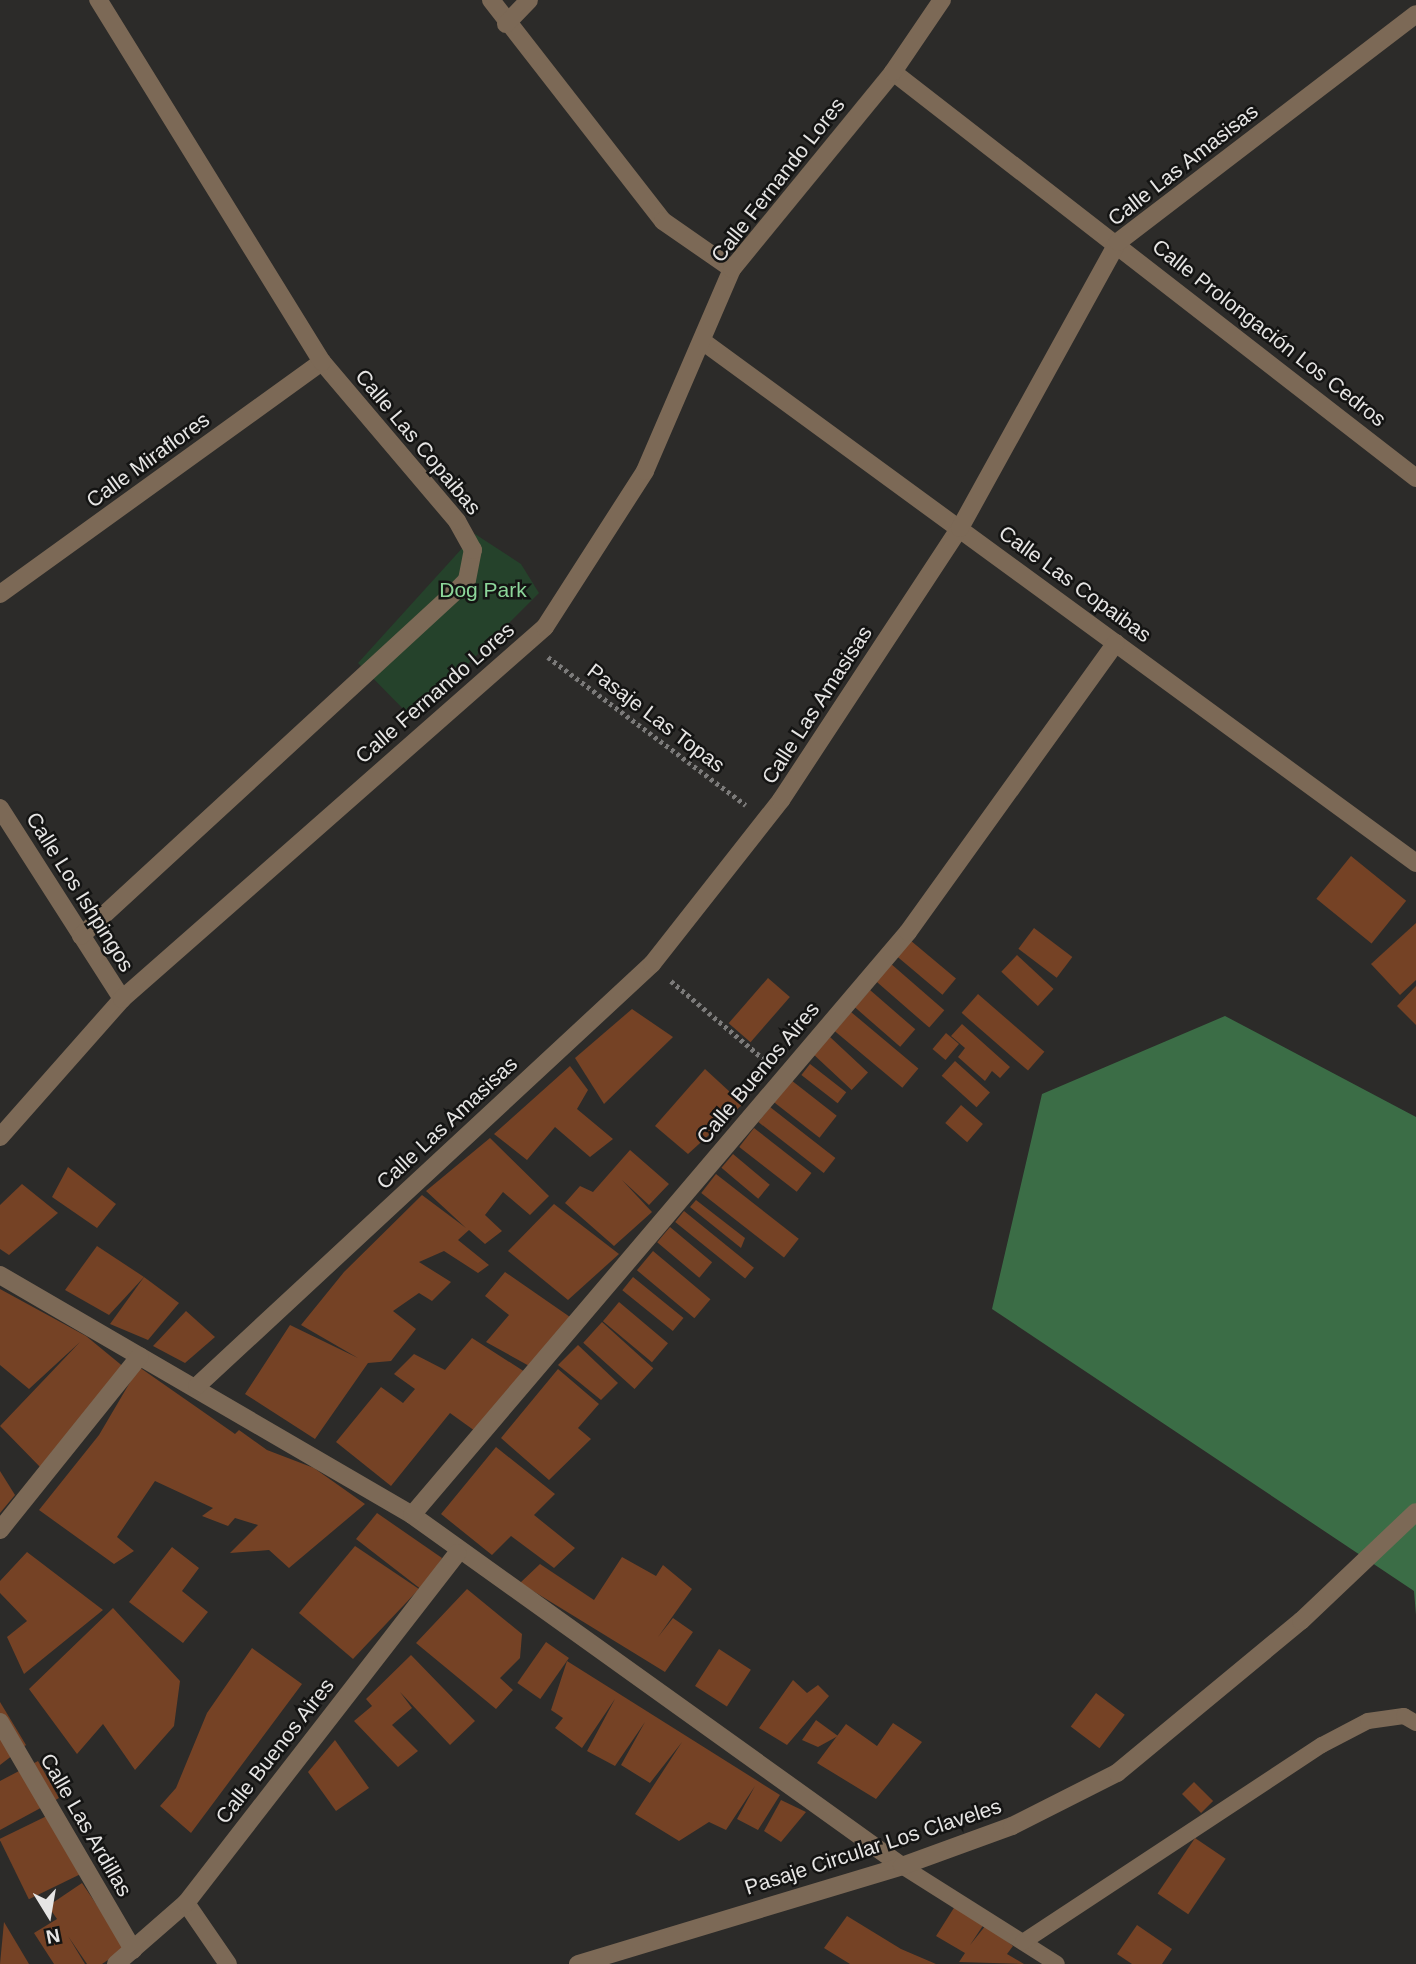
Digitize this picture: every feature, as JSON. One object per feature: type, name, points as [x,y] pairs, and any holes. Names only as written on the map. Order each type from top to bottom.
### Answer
[{"type":"street","name":"Calle Las Copaibas","points":[[81,936],[467,580],[473,550],[457,521],[322,362],[98,0]]},
{"type":"street","points":[[491,0],[506,24],[663,221],[733,269]]},
{"type":"street","points":[[506,24],[529,0]]},
{"type":"street","name":"Calle Fernando Lores","points":[[0,1137],[122,999],[545,626],[645,471],[705,343],[733,269],[893,72],[942,0]]},
{"type":"street","name":"Calle Las Amasisas","points":[[197,1386],[652,964],[766,820],[960,528],[1118,242],[1416,14]]},
{"type":"street","name":"Calle Prolongación Los Cedros","points":[[893,72],[1118,242],[1416,478]]},
{"type":"street","name":"Calle Las Copaibas","points":[[705,343],[1416,863]]},
{"type":"street","name":"Calle Miraflores","points":[[0,594],[322,362]]},
{"type":"street","name":"Calle Buenos Aires","points":[[412,1515],[908,932],[1116,643]]},
{"type":"street","name":"Calle Los Ishpingos","points":[[0,808],[122,999]]},
{"type":"street","points":[[0,1275],[197,1386],[412,1515],[457,1553],[902,1866]]},
{"type":"street","points":[[0,1530],[140,1356]]},
{"type":"street","name":"Pasaje Circular Los Claveles","points":[[578,1964],[902,1866],[1012,1826],[1117,1773],[1301,1621],[1416,1512]]},
{"type":"street","name":"Calle Buenos Aires","points":[[116,1964],[186,1903],[457,1553]]},
{"type":"street","name":"Calle Las Ardillas","points":[[0,1722],[133,1950]]},
{"type":"street","points":[[186,1903],[228,1964]]},
{"type":"lane","points":[[1023,1942],[1322,1745],[1368,1721],[1404,1716],[1416,1723]]},
{"type":"lane","points":[[902,1866],[1057,1964]]},
{"type":"path","name":"Pasaje Las Topas","points":[[528,642],[766,820]]},
{"type":"path","points":[[652,964],[785,1077]]},
{"type":"green space","name":"Dog Park","points":[[475,534],[521,564],[539,593],[413,719],[358,663]]},
{"type":"green space","points":[[1225,1016],[1416,1117],[1416,1615],[1414,1591],[992,1309],[1042,1094]]},
{"type":"building","points":[[1351,856],[1406,901],[1372,943],[1316,899]]},
{"type":"building","points":[[1416,923],[1416,980],[1400,995],[1371,964]]},
{"type":"building","points":[[1034,928],[1072,957],[1057,978],[1018,949]]},
{"type":"building","points":[[910,940],[956,979],[942,995],[897,956]]},
{"type":"building","points":[[1017,955],[1054,989],[1038,1006],[1001,972]]},
{"type":"building","points":[[890,963],[944,1010],[929,1028],[875,980]]},
{"type":"building","points":[[768,978],[790,997],[751,1042],[729,1023]]},
{"type":"building","points":[[1416,986],[1416,1025],[1397,1006]]},
{"type":"building","points":[[870,990],[915,1029],[900,1047],[855,1007]]},
{"type":"building","points":[[978,994],[1044,1052],[1028,1071],[962,1013]]},
{"type":"building","points":[[632,1009],[673,1037],[604,1104],[575,1058]]},
{"type":"building","points":[[851,1012],[918,1069],[902,1088],[835,1031]]},
{"type":"building","points":[[962,1024],[1010,1067],[1000,1078],[992,1071],[985,1081],[958,1057],[965,1048],[951,1036]]},
{"type":"building","points":[[946,1033],[959,1044],[946,1060],[933,1049]]},
{"type":"building","points":[[830,1037],[868,1072],[852,1090],[814,1055]]},
{"type":"building","points":[[955,1061],[990,1092],[977,1107],[942,1076]]},
{"type":"building","points":[[810,1064],[846,1092],[838,1103],[801,1075]]},
{"type":"building","points":[[570,1066],[588,1090],[577,1109],[613,1139],[590,1157],[555,1127],[527,1160],[494,1134]]},
{"type":"building","points":[[705,1069],[743,1104],[688,1154],[655,1126]]},
{"type":"building","points":[[791,1080],[837,1116],[819,1138],[774,1102]]},
{"type":"building","points":[[961,1105],[983,1124],[967,1142],[945,1123]]},
{"type":"building","points":[[770,1107],[835,1158],[824,1173],[758,1122]]},
{"type":"building","points":[[754,1128],[812,1173],[797,1192],[739,1147]]},
{"type":"building","points":[[490,1138],[549,1196],[530,1215],[503,1192],[485,1215],[502,1231],[485,1244],[469,1230],[458,1240],[489,1265],[478,1273],[444,1251],[419,1262],[451,1282],[432,1301],[419,1293],[393,1311],[416,1329],[391,1361],[368,1363],[315,1439],[245,1394],[290,1325],[358,1358],[301,1325],[344,1272],[422,1195],[466,1228],[426,1191]]},
{"type":"building","points":[[630,1150],[669,1184],[649,1205],[622,1180],[652,1212],[614,1246],[565,1203],[580,1186],[593,1192]]},
{"type":"building","points":[[733,1154],[770,1185],[758,1199],[721,1168]]},
{"type":"building","points":[[68,1167],[116,1204],[97,1228],[52,1197]]},
{"type":"building","points":[[716,1174],[799,1239],[784,1258],[701,1193]]},
{"type":"building","points":[[22,1184],[58,1213],[9,1255],[0,1249],[0,1205]]},
{"type":"building","points":[[696,1200],[745,1238],[741,1248],[690,1207]]},
{"type":"building","points":[[554,1204],[619,1254],[568,1300],[508,1251]]},
{"type":"building","points":[[684,1211],[754,1268],[745,1279],[675,1222]]},
{"type":"building","points":[[670,1227],[712,1262],[699,1278],[657,1242]]},
{"type":"building","points":[[97,1246],[144,1277],[109,1315],[65,1290]]},
{"type":"building","points":[[653,1251],[710,1299],[694,1318],[637,1270]]},
{"type":"building","points":[[505,1272],[570,1317],[531,1367],[486,1342],[509,1315],[485,1296]]},
{"type":"building","points":[[144,1277],[179,1303],[148,1340],[110,1324]]},
{"type":"building","points":[[633,1277],[684,1318],[673,1331],[622,1290]]},
{"type":"building","points":[[0,1289],[86,1336],[125,1368],[43,1470],[0,1426],[80,1342],[29,1389],[0,1365]]},
{"type":"building","points":[[619,1302],[668,1343],[652,1362],[603,1321]]},
{"type":"building","points":[[186,1311],[215,1337],[185,1363],[153,1346]]},
{"type":"building","points":[[602,1322],[653,1368],[635,1389],[583,1343]]},
{"type":"building","points":[[472,1338],[525,1372],[475,1431],[450,1413],[391,1486],[336,1442],[381,1387],[403,1403],[415,1389],[394,1374],[414,1354],[445,1370]]},
{"type":"building","points":[[578,1345],[618,1383],[601,1400],[558,1365]]},
{"type":"building","points":[[139,1367],[235,1434],[239,1430],[267,1450],[314,1468],[365,1504],[289,1568],[269,1550],[230,1553],[258,1525],[235,1518],[228,1526],[202,1516],[213,1508],[155,1481],[117,1537],[134,1551],[114,1564],[39,1510],[99,1435]]},
{"type":"building","points":[[558,1369],[599,1404],[578,1428],[591,1439],[549,1480],[501,1438]]},
{"type":"building","points":[[496,1447],[555,1494],[534,1515],[575,1548],[554,1568],[511,1536],[492,1555],[441,1514]]},
{"type":"building","points":[[0,1471],[15,1495],[0,1513]]},
{"type":"building","points":[[377,1513],[442,1558],[422,1590],[356,1539]]},
{"type":"building","points":[[355,1546],[419,1589],[353,1659],[299,1613]]},
{"type":"building","points":[[172,1547],[199,1568],[182,1591],[208,1612],[183,1643],[129,1602]]},
{"type":"building","points":[[27,1552],[103,1610],[24,1674],[7,1637],[27,1621],[0,1593],[0,1581]]},
{"type":"building","points":[[622,1557],[656,1576],[663,1565],[692,1589],[658,1637],[673,1618],[693,1632],[665,1672],[520,1583],[540,1564],[594,1600]]},
{"type":"building","points":[[467,1589],[522,1634],[520,1658],[500,1678],[513,1690],[496,1709],[416,1643]]},
{"type":"building","points":[[113,1608],[180,1681],[174,1726],[135,1770],[103,1724],[77,1754],[29,1689]]},
{"type":"building","points":[[546,1642],[569,1658],[540,1699],[517,1683]]},
{"type":"building","points":[[252,1648],[302,1684],[191,1833],[160,1806],[176,1788],[207,1713]]},
{"type":"building","points":[[719,1649],[751,1670],[727,1707],[695,1686]]},
{"type":"building","points":[[411,1655],[475,1721],[450,1745],[400,1692],[412,1708],[392,1725],[418,1751],[398,1767],[354,1721],[372,1706],[366,1699]]},
{"type":"building","points":[[567,1661],[780,1795],[758,1830],[737,1819],[755,1786],[726,1830],[709,1822],[679,1841],[635,1814],[682,1742],[650,1783],[621,1765],[645,1722],[615,1766],[587,1751],[615,1699],[582,1748],[555,1728],[563,1718],[551,1710]]},
{"type":"building","points":[[793,1680],[807,1693],[818,1685],[829,1696],[787,1745],[759,1728]]},
{"type":"building","points":[[1096,1693],[1125,1715],[1099,1748],[1071,1727]]},
{"type":"building","points":[[0,1702],[26,1745],[0,1765]]},
{"type":"building","points":[[816,1720],[838,1736],[818,1747],[802,1740]]},
{"type":"building","points":[[893,1723],[922,1742],[876,1799],[817,1763],[846,1724],[877,1746]]},
{"type":"building","points":[[335,1740],[369,1788],[336,1811],[308,1772]]},
{"type":"building","points":[[38,1761],[59,1798],[0,1830],[0,1781]]},
{"type":"building","points":[[1194,1782],[1213,1801],[1201,1813],[1182,1794]]},
{"type":"building","points":[[781,1800],[806,1812],[781,1842],[764,1831]]},
{"type":"building","points":[[57,1811],[86,1871],[29,1899],[0,1839]]},
{"type":"building","points":[[1195,1838],[1226,1859],[1188,1914],[1158,1894]]},
{"type":"building","points":[[82,1883],[126,1948],[102,1964],[87,1964],[68,1936],[85,1964],[54,1964],[34,1933],[57,1919],[48,1906]]},
{"type":"building","points":[[959,1900],[988,1918],[970,1945],[986,1925],[1013,1946],[1007,1954],[1024,1964],[959,1962],[965,1953],[936,1936]]},
{"type":"building","points":[[847,1916],[901,1949],[936,1964],[850,1964],[824,1948]]},
{"type":"building","points":[[4,1922],[29,1964],[0,1964]]},
{"type":"building","points":[[1137,1925],[1172,1949],[1162,1964],[1132,1964],[1117,1954]]}]
